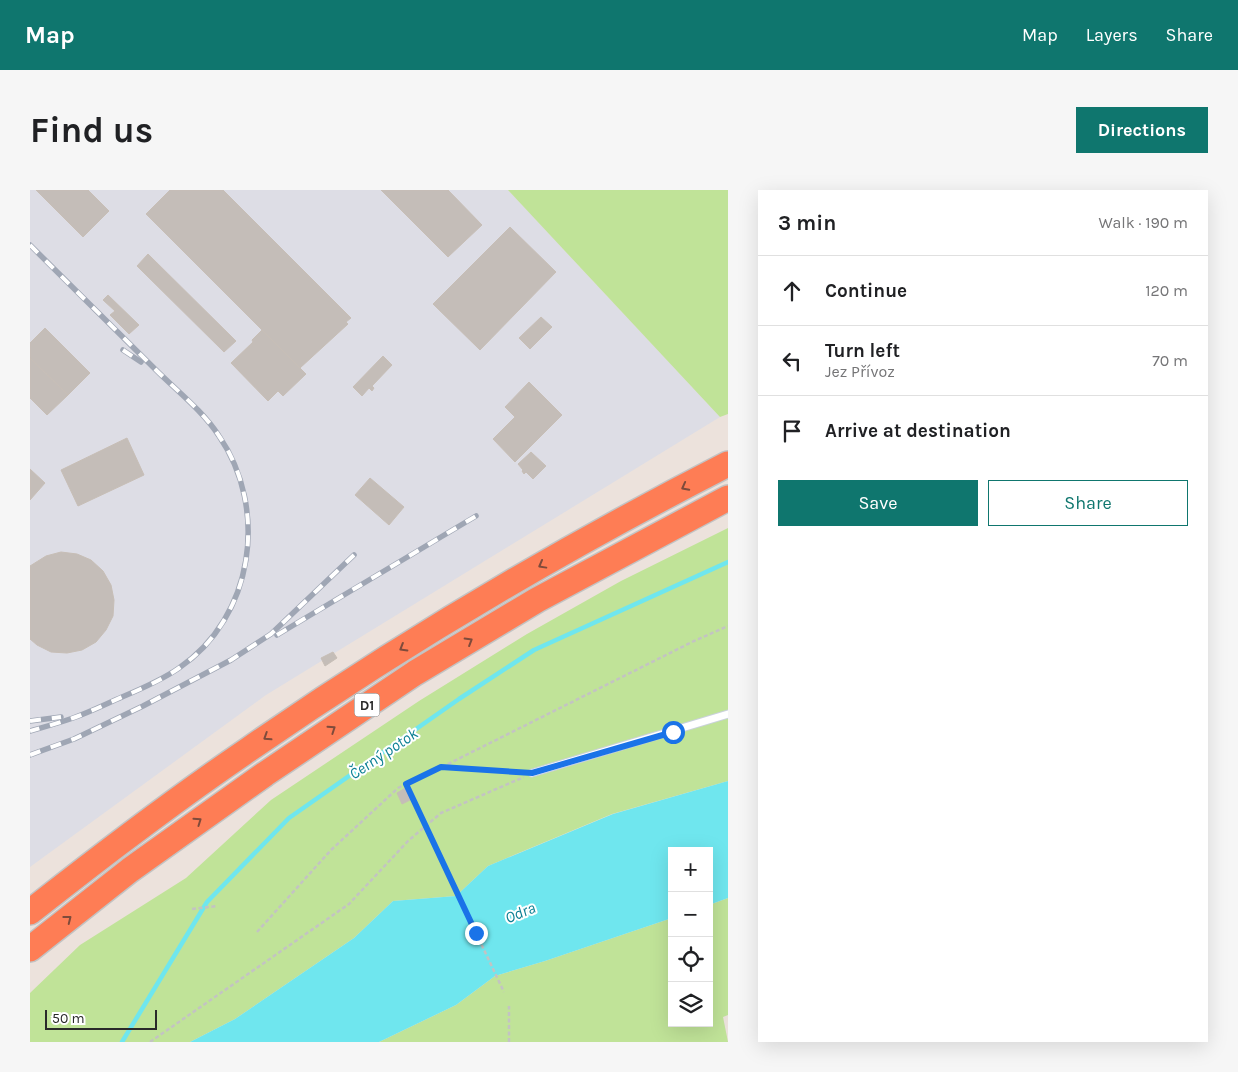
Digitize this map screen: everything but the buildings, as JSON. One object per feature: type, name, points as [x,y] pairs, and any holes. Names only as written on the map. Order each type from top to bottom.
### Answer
[{"type":"highway","name":"D1","points":[[30,912],[121,841],[240,756],[396,652],[528,572],[728,464]]},
{"type":"highway","name":"D1","points":[[30,949],[138,864],[265,774],[415,673],[538,600],[728,498]]},
{"type":"lane","points":[[532,773],[728,714]]},
{"type":"path","points":[[257,932],[331,850],[398,788],[728,626]]},
{"type":"path","points":[[441,767],[532,773]]},
{"type":"path","points":[[150,1042],[349,904],[408,840],[441,813],[532,773]]},
{"type":"path","points":[[406,784],[504,992]]},
{"type":"path","points":[[192,909],[217,906]]},
{"type":"path","points":[[509,1006],[509,1042]]},
{"type":"shaded area","points":[[30,190],[508,190],[720,417],[266,695],[30,867]]},
{"type":"green space","points":[[508,190],[728,190],[728,414],[720,417]]},
{"type":"green space","points":[[728,528],[728,781],[612,814],[488,866],[456,896],[393,901],[354,938],[235,1019],[190,1042],[30,1042],[30,993],[80,945],[186,878],[271,800],[419,701],[527,634],[621,581]]},
{"type":"green space","points":[[728,898],[728,1015],[723,1017],[728,1042],[379,1042],[456,1005],[495,976],[668,919],[668,1027],[713,1027],[713,904]]},
{"type":"water","name":"Odra","points":[[728,781],[728,898],[713,904],[713,847],[668,847],[668,919],[495,976],[456,1005],[379,1042],[190,1042],[235,1019],[354,938],[393,901],[456,896],[488,866],[613,814]]},
{"type":"waterway","name":"Černý potok","points":[[122,1042],[207,902],[289,818],[459,699],[534,650],[728,562]]},
{"type":"railway","points":[[30,245],[213,427],[235,465],[244,496],[248,528],[246,560],[238,591],[224,620],[204,646],[179,668],[151,684],[79,716],[30,731]]},
{"type":"railway","points":[[123,350],[141,362]]},
{"type":"railway","points":[[277,635],[476,516]]},
{"type":"railway","points":[[30,755],[74,739],[143,706],[231,660],[271,634],[354,555]]},
{"type":"railway","points":[[30,721],[61,717]]},
{"type":"route","points":[[476,933],[406,784],[441,767],[532,773],[673,732]]}]
